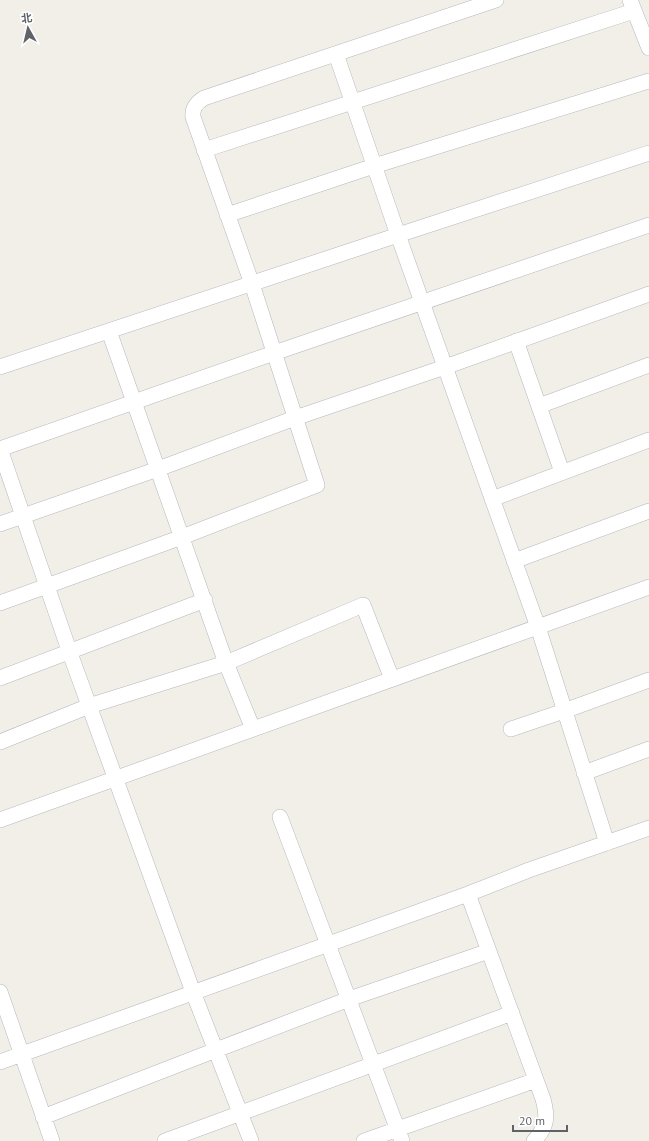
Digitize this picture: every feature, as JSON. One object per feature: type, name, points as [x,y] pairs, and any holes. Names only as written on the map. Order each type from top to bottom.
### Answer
[{"type":"street","points":[[0,603],[182,537],[317,485],[252,284],[204,150],[192,111],[198,101],[204,98],[496,0]]},
{"type":"street","points":[[204,150],[352,102],[632,6],[649,48]]},
{"type":"street","points":[[336,54],[398,235],[538,627],[607,843]]},
{"type":"street","points":[[227,215],[374,166],[649,81]]},
{"type":"street","points":[[0,368],[649,153]]},
{"type":"street","points":[[251,1141],[193,992],[89,706],[0,449],[274,353],[649,225]]},
{"type":"street","points":[[0,524],[158,469],[295,418],[445,367],[649,294]]},
{"type":"street","points":[[109,331],[226,663],[253,729]]},
{"type":"street","points":[[516,341],[562,472]]},
{"type":"street","points":[[539,406],[649,365]]},
{"type":"street","points":[[492,499],[649,440]]},
{"type":"street","points":[[514,561],[649,511]]},
{"type":"street","points":[[0,820],[649,587]]},
{"type":"street","points":[[0,678],[204,600]]},
{"type":"street","points":[[0,742],[89,706],[226,663],[363,605],[392,679]]},
{"type":"street","points":[[511,729],[649,680]]},
{"type":"street","points":[[584,774],[649,749]]},
{"type":"street","points":[[280,817],[400,1135]]},
{"type":"street","points":[[0,1062],[649,828]]},
{"type":"street","points":[[468,894],[546,1108],[546,1120],[544,1127],[534,1141]]},
{"type":"street","points":[[43,1117],[349,999],[489,951]]},
{"type":"street","points":[[1,997],[52,1141]]},
{"type":"street","points":[[165,1141],[512,1013]]},
{"type":"street","points":[[364,1141],[400,1135],[536,1080]]}]
